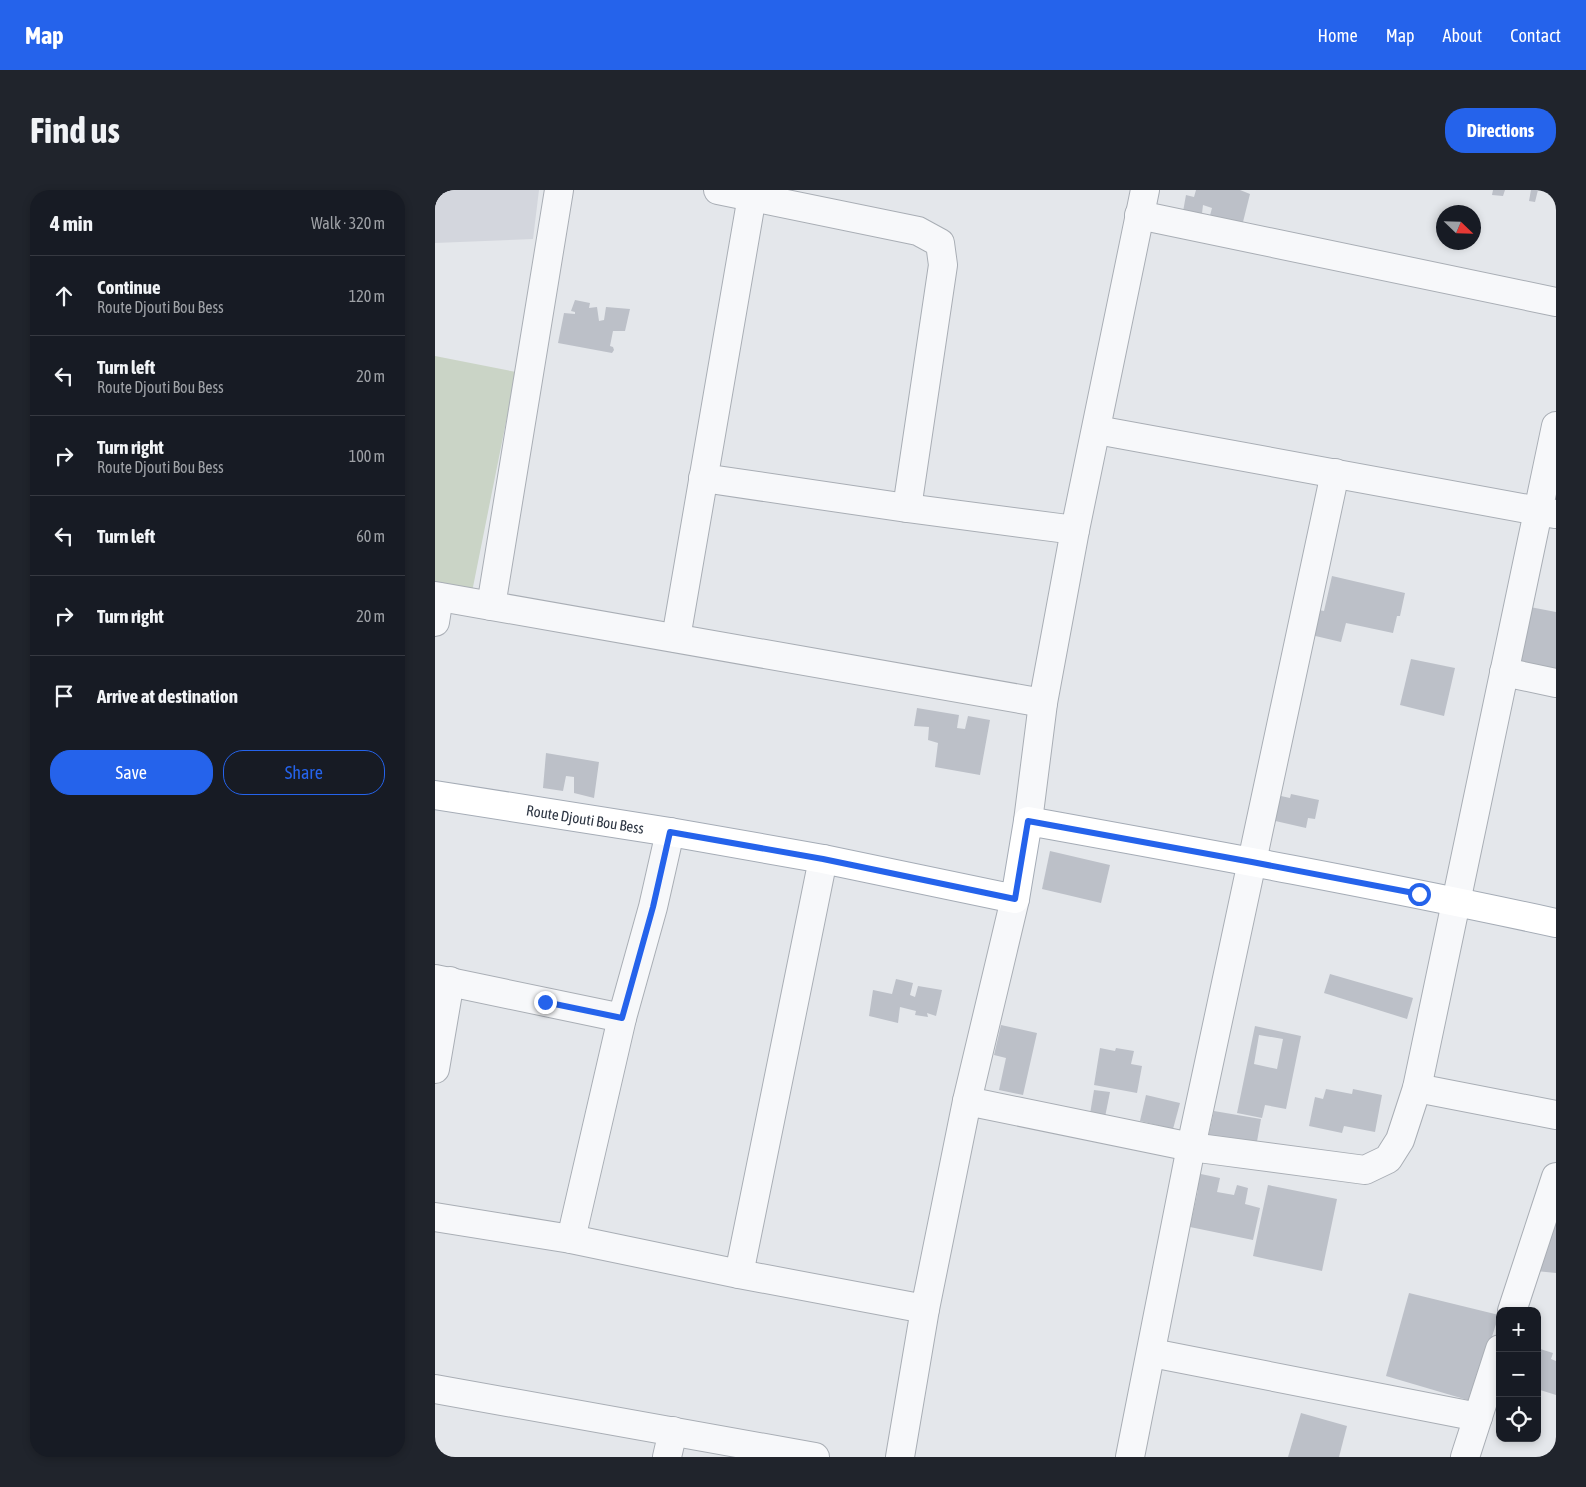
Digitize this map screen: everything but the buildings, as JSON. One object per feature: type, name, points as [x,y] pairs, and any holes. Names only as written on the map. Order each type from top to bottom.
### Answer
[{"type":"main road","name":"Route Djouti Bou Bess","points":[[435,795],[670,832],[823,859],[1015,899]]},
{"type":"main road","points":[[1015,899],[1028,821],[1252,862],[1556,923]]},
{"type":"street","points":[[491,606],[559,190]]},
{"type":"street","points":[[718,190],[918,231],[940,243],[943,265],[907,508]]},
{"type":"street","points":[[676,638],[752,196]]},
{"type":"street","points":[[1028,821],[1043,703],[1075,530],[1097,430],[1142,202],[1556,302]]},
{"type":"street","points":[[967,1101],[1191,1147],[1365,1170],[1388,1158],[1400,1140],[1417,1088],[1504,672],[1547,512],[1556,426]]},
{"type":"street","points":[[1097,430],[1547,512]]},
{"type":"street","points":[[1130,1457],[1152,1353],[1191,1147],[1335,473]]},
{"type":"street","points":[[703,478],[1075,530]]},
{"type":"street","points":[[436,605],[491,606],[1043,703]]},
{"type":"street","points":[[1504,672],[1556,683]]},
{"type":"street","points":[[571,1239],[622,1018],[653,907],[670,832]]},
{"type":"street","points":[[739,1274],[823,859]]},
{"type":"street","points":[[900,1457],[925,1309],[967,1101],[1015,899]]},
{"type":"street","points":[[435,1070],[442,980],[622,1018]]},
{"type":"street","points":[[1417,1088],[1556,1116]]},
{"type":"street","points":[[1513,1307],[1556,1176]]},
{"type":"street","points":[[435,1217],[571,1239],[739,1274],[925,1309]]},
{"type":"street","points":[[1465,1457],[1499,1352]]},
{"type":"street","points":[[1152,1353],[1478,1417]]},
{"type":"street","points":[[435,1389],[815,1457]]},
{"type":"street","points":[[667,1457],[673,1431]]},
{"type":"shaded area","points":[[435,190],[539,190],[533,239],[435,243]]},
{"type":"green space","points":[[435,356],[516,372],[472,592],[435,585]]},
{"type":"route","points":[[545,1002],[622,1018],[653,907],[670,832],[823,859],[1015,899],[1028,821],[1419,894]]}]
